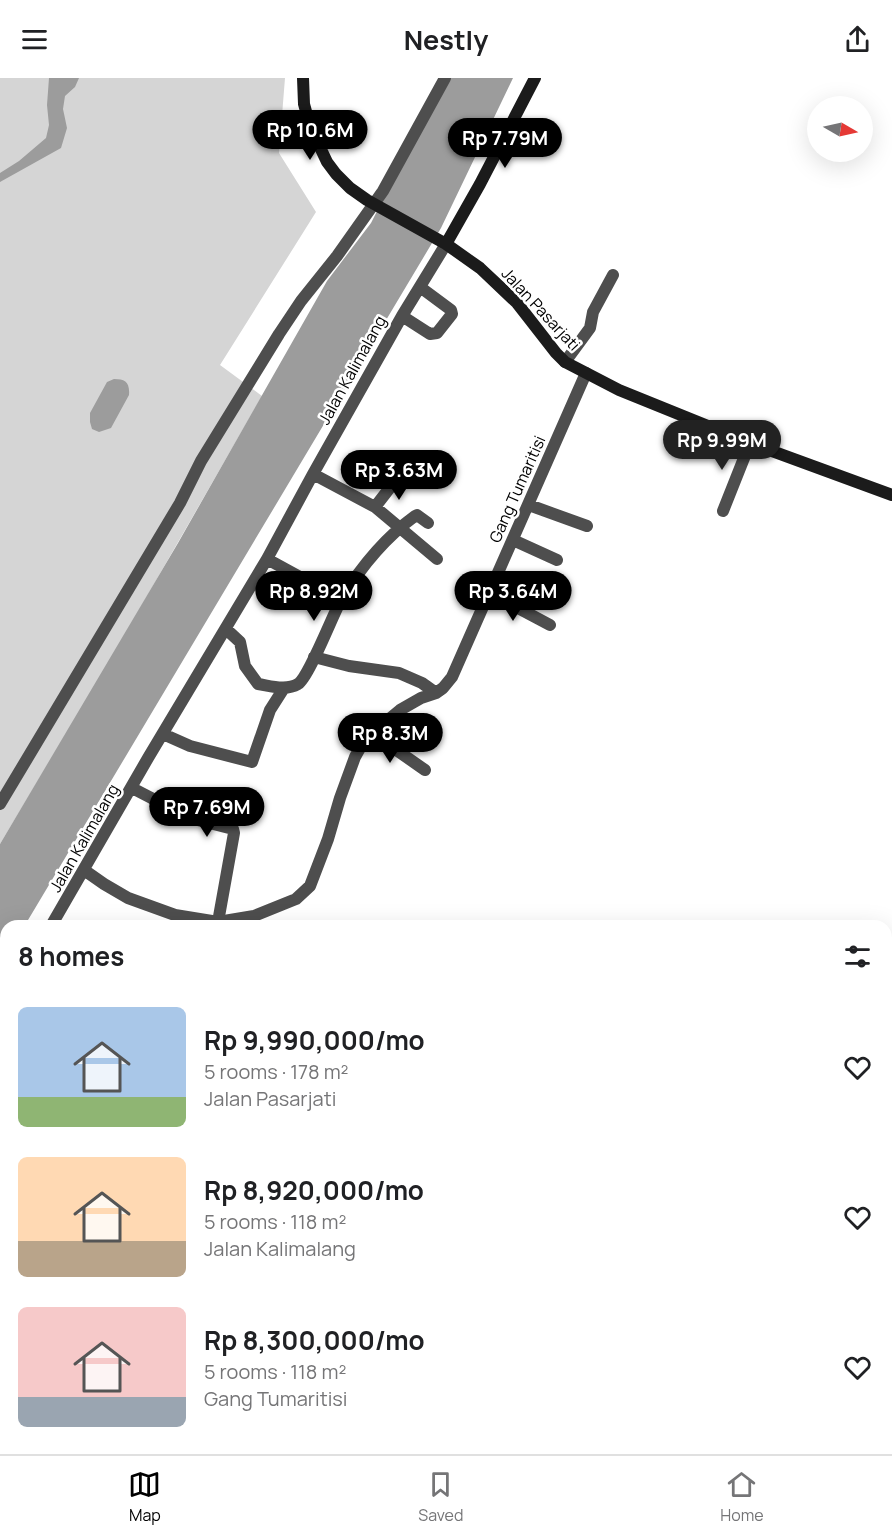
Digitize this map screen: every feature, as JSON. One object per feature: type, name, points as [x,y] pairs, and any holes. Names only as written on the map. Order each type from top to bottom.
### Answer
[{"type":"main road","name":"Jalan Pasarjati","points":[[303,78],[304,104],[310,126],[327,162],[336,174],[350,188],[443,242],[480,268],[517,303],[565,362],[619,390],[750,443],[892,495]]},
{"type":"main road","name":"Jalan Kalimalang","points":[[443,242],[480,184],[535,78]]},
{"type":"street","points":[[0,804],[180,503],[201,460],[301,301],[377,205],[445,78]]},
{"type":"street","name":"Jalan Kalimalang","points":[[55,920],[267,559],[443,242]]},
{"type":"street","points":[[565,362],[590,328],[593,312],[613,275]]},
{"type":"street","points":[[402,316],[433,334],[452,314],[451,310],[420,287]]},
{"type":"street","name":"Gang Tumaritisi","points":[[230,920],[254,916],[287,903],[310,886],[355,757],[365,739],[400,710],[421,698],[436,693],[452,677],[586,373]]},
{"type":"street","points":[[723,511],[750,443]]},
{"type":"street","points":[[313,474],[375,507],[437,559]]},
{"type":"street","points":[[375,507],[399,476]]},
{"type":"street","points":[[528,505],[587,526]]},
{"type":"street","points":[[226,629],[240,642],[244,666],[258,684],[284,688],[300,683],[342,600],[374,555],[400,527],[417,515],[428,523]]},
{"type":"street","points":[[513,540],[557,560]]},
{"type":"street","points":[[267,559],[342,600]]},
{"type":"street","points":[[490,593],[550,625]]},
{"type":"street","points":[[314,657],[349,666],[399,673],[422,683],[436,693]]},
{"type":"street","points":[[163,734],[190,746],[252,762],[270,710],[284,688]]},
{"type":"street","points":[[372,733],[424,770]]},
{"type":"street","points":[[132,788],[190,818],[233,829],[231,854],[218,920]]},
{"type":"street","name":"Gang Tumaritisi","points":[[84,870],[128,898],[173,920]]},
{"type":"shaded area","points":[[0,78],[285,78],[279,153],[316,212],[220,365],[262,396],[108,664],[0,844]]},
{"type":"shaded area","points":[[49,78],[79,78],[75,87],[65,96],[63,109],[67,128],[61,148],[0,182],[0,173],[19,161],[46,138],[49,125],[47,105]]},
{"type":"shaded area","points":[[445,78],[513,78],[441,228],[28,920],[0,920],[0,844],[178,543],[327,281],[371,223]]},
{"type":"shaded area","points":[[114,379],[126,382],[129,395],[111,428],[99,432],[92,429],[90,413],[107,382]]}]
